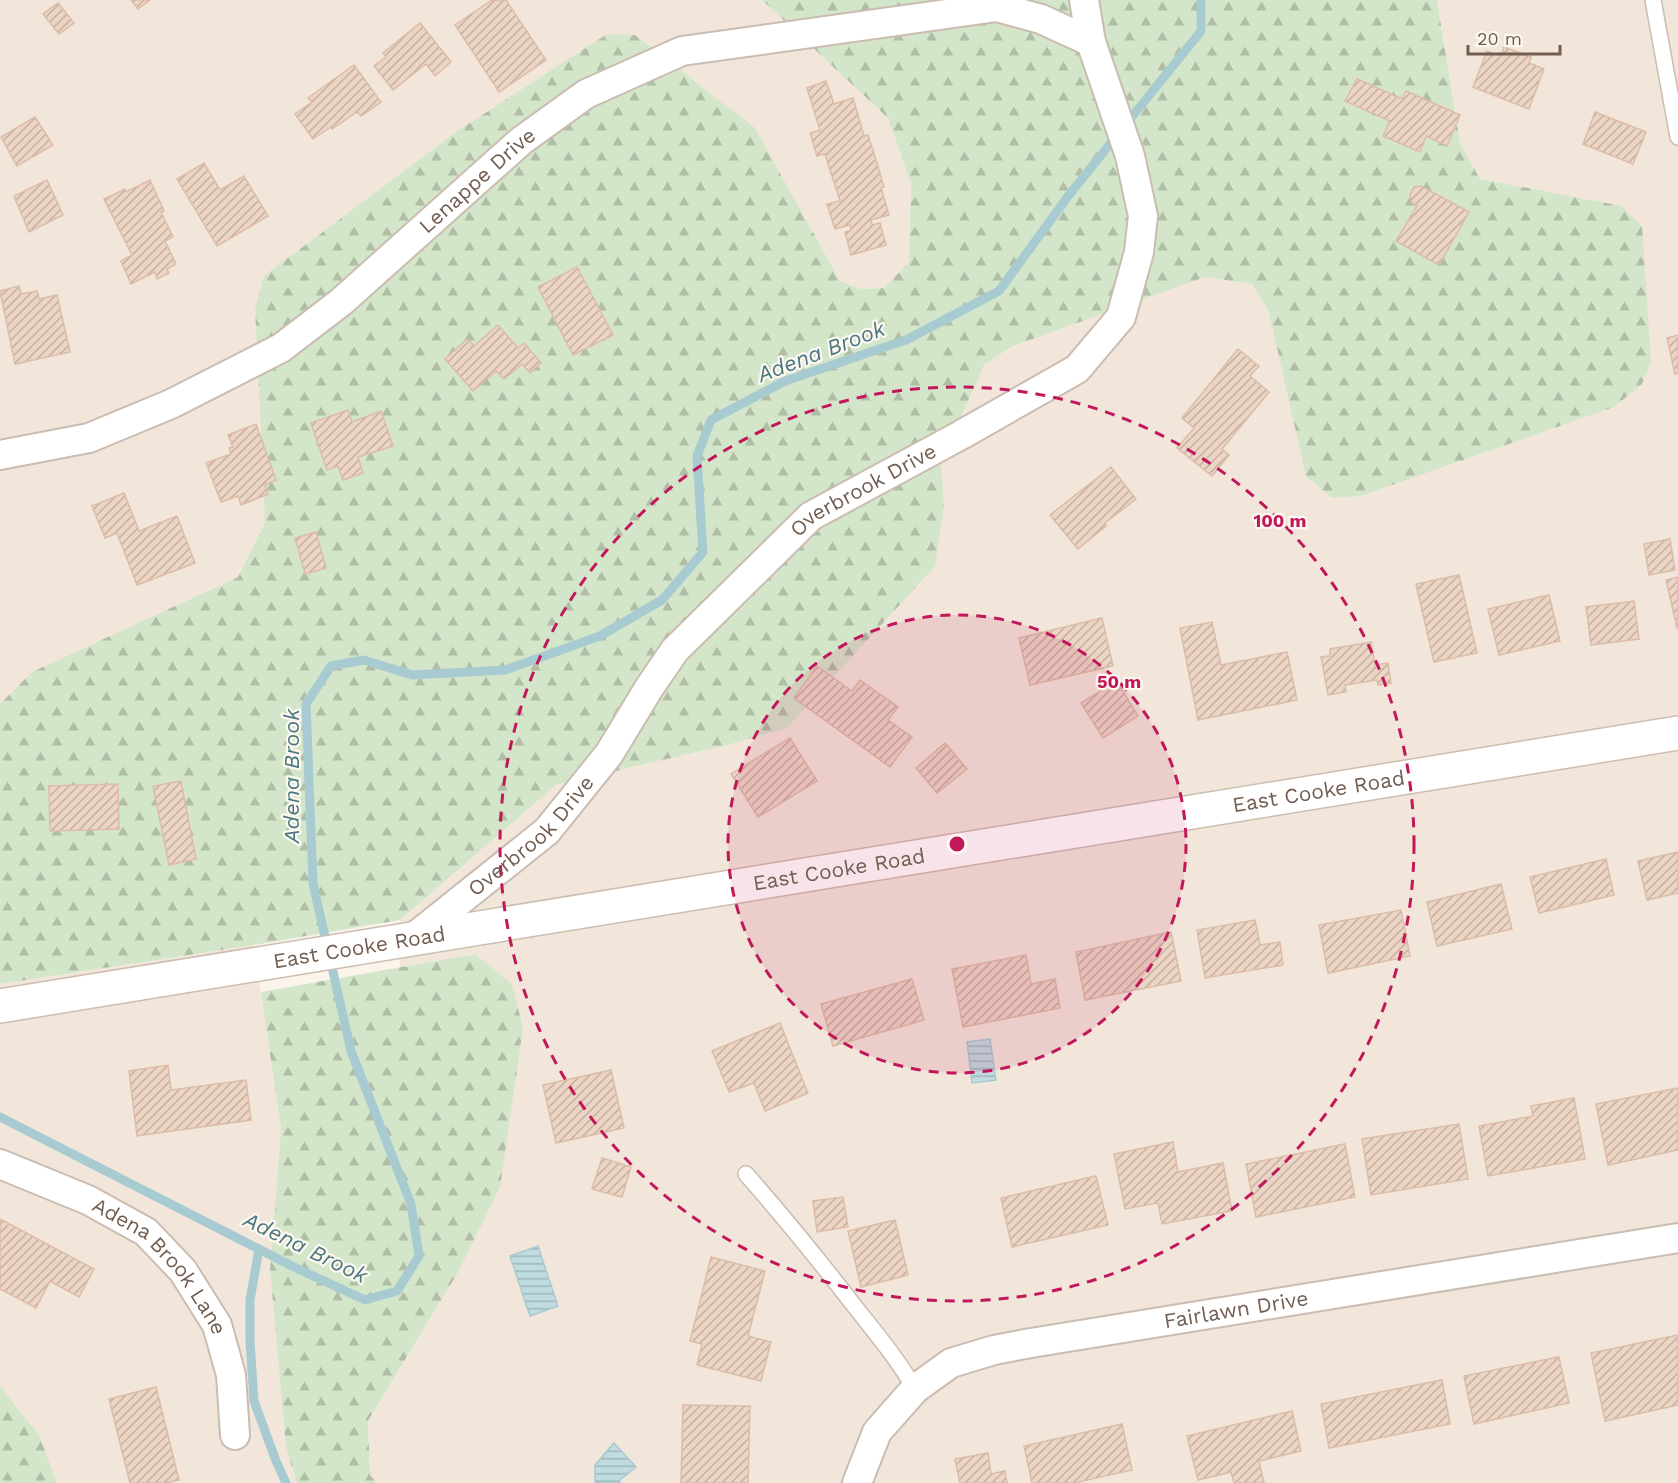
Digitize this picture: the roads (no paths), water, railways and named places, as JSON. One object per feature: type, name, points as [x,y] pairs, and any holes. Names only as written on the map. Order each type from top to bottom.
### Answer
[{"type":"main road","name":"East Cooke Road","points":[[0,1006],[1678,733]]},
{"type":"street","name":"Overbrook Drive","points":[[412,939],[547,831],[609,754],[648,688],[675,650],[811,516],[1077,369],[1120,317],[1140,252],[1143,216],[1130,156],[1091,42],[1084,0]]},
{"type":"street","name":"Lenappe Drive","points":[[0,455],[89,438],[171,404],[281,348],[341,302],[521,141],[586,94],[682,51],[1001,4],[1091,42]]},
{"type":"street","name":"Adena Brook Lane","points":[[0,1164],[88,1200],[146,1232],[183,1271],[217,1325],[231,1375],[235,1435]]},
{"type":"street","name":"Fairlawn Drive","points":[[857,1483],[877,1432],[915,1389],[951,1363],[1012,1347],[1678,1238]]},
{"type":"lane","points":[[1653,0],[1678,137]]},
{"type":"lane","points":[[747,1174],[789,1222],[866,1320],[901,1365],[915,1389]]},
{"type":"water","points":[[990,1039],[996,1080],[972,1083],[967,1042]]},
{"type":"water","points":[[538,1246],[558,1306],[530,1316],[510,1256]]},
{"type":"water","points":[[614,1443],[636,1467],[620,1480],[620,1483],[595,1483],[595,1465]]},
{"type":"waterway","name":"Adena Brook","points":[[0,1117],[296,1268],[365,1300],[397,1291],[419,1256],[411,1204],[351,1051],[313,884],[306,704],[331,666],[364,660],[412,675],[505,670],[600,636],[662,600],[703,552],[697,456],[711,420],[785,381],[906,340],[999,291],[1069,195],[1201,31],[1201,0]]},
{"type":"waterway","points":[[259,1249],[250,1300],[254,1401],[286,1483]]}]
